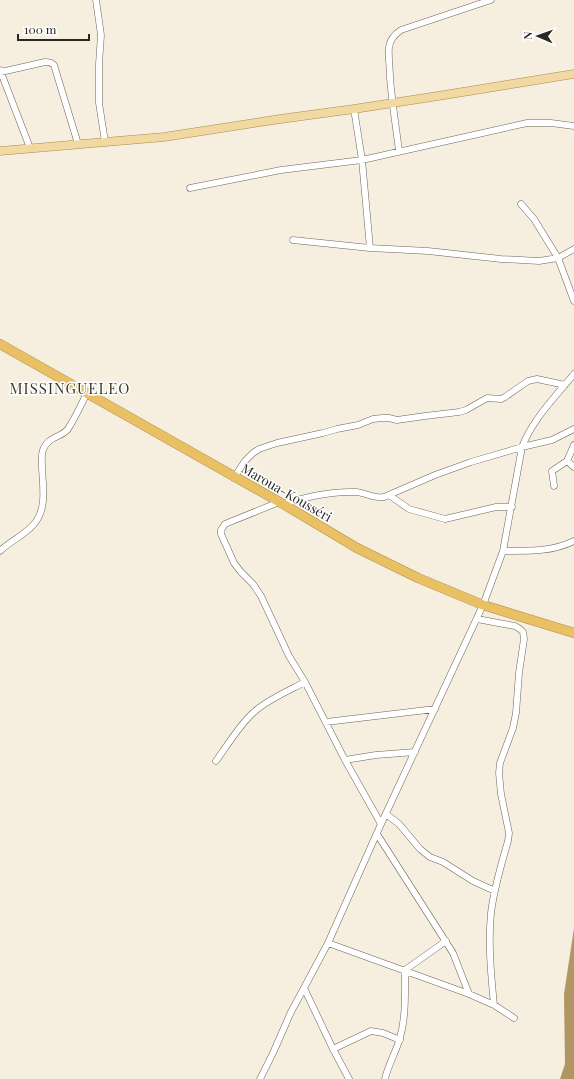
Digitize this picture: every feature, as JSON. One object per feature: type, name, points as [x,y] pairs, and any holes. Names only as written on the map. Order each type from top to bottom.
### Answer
[{"type":"highway","name":"Maroua-Kousséri","points":[[0,344],[364,551],[418,578],[483,604],[574,633]]},
{"type":"main road","points":[[0,151],[182,135],[574,74]]},
{"type":"street","points":[[96,0],[101,35],[99,103],[105,142]]},
{"type":"street","points":[[400,151],[392,103],[389,46],[396,33],[491,0]]},
{"type":"street","points":[[30,148],[1,71],[45,62],[50,62],[54,65],[78,144]]},
{"type":"street","points":[[354,109],[362,160],[370,248]]},
{"type":"street","points":[[190,188],[281,170],[362,160],[527,123],[551,123],[574,126]]},
{"type":"street","points":[[521,204],[534,219],[558,258],[574,301]]},
{"type":"street","points":[[293,240],[370,248],[428,251],[501,259],[539,261],[558,258],[574,249]]},
{"type":"street","points":[[260,1079],[274,1053],[291,1012],[328,943],[381,824],[483,604],[504,551],[522,447],[528,434],[546,406],[574,374]]},
{"type":"street","points":[[234,478],[245,461],[253,453],[259,449],[277,443],[358,425],[382,418],[404,420],[459,412],[466,410],[487,398],[505,398],[528,381],[537,379],[565,384]]},
{"type":"street","points":[[0,551],[34,524],[42,510],[44,494],[41,459],[43,450],[48,442],[53,438],[62,435],[67,429],[87,393]]},
{"type":"street","points":[[381,824],[305,682],[289,656],[261,596],[253,584],[234,563],[221,534],[221,530],[225,524],[281,503],[308,497],[335,492],[358,492],[381,498],[388,496],[471,462],[552,440],[574,429]]},
{"type":"street","points":[[554,486],[552,471],[567,461],[574,445]]},
{"type":"street","points":[[567,461],[574,467]]},
{"type":"street","points":[[388,496],[409,509],[445,519],[496,507],[512,507]]},
{"type":"street","points":[[504,551],[533,551],[550,549],[574,541]]},
{"type":"street","points":[[476,619],[515,626],[523,632],[524,639],[519,673],[516,713],[513,728],[500,763],[499,773],[501,794],[509,833],[494,890],[490,928],[491,975],[494,1005]]},
{"type":"street","points":[[216,761],[254,711],[305,682]]},
{"type":"street","points":[[326,722],[435,709]]},
{"type":"street","points":[[346,760],[415,752]]},
{"type":"street","points":[[386,814],[399,824],[420,850],[430,857],[443,862],[473,881],[494,890]]},
{"type":"street","points":[[377,834],[453,953],[469,994]]},
{"type":"street","points":[[405,970],[446,941]]},
{"type":"street","points":[[328,943],[469,994],[494,1005],[514,1018]]},
{"type":"street","points":[[385,1079],[390,1061],[400,1040],[405,1005],[405,970]]},
{"type":"street","points":[[304,988],[349,1079]]},
{"type":"street","points":[[333,1049],[371,1031],[383,1033],[400,1040]]},
{"type":"shaded area","points":[[574,928],[574,1079],[560,1079],[565,1064],[564,994]]},
{"type":"district","name":"MISSINGUELEO","points":[[70,388]]}]
